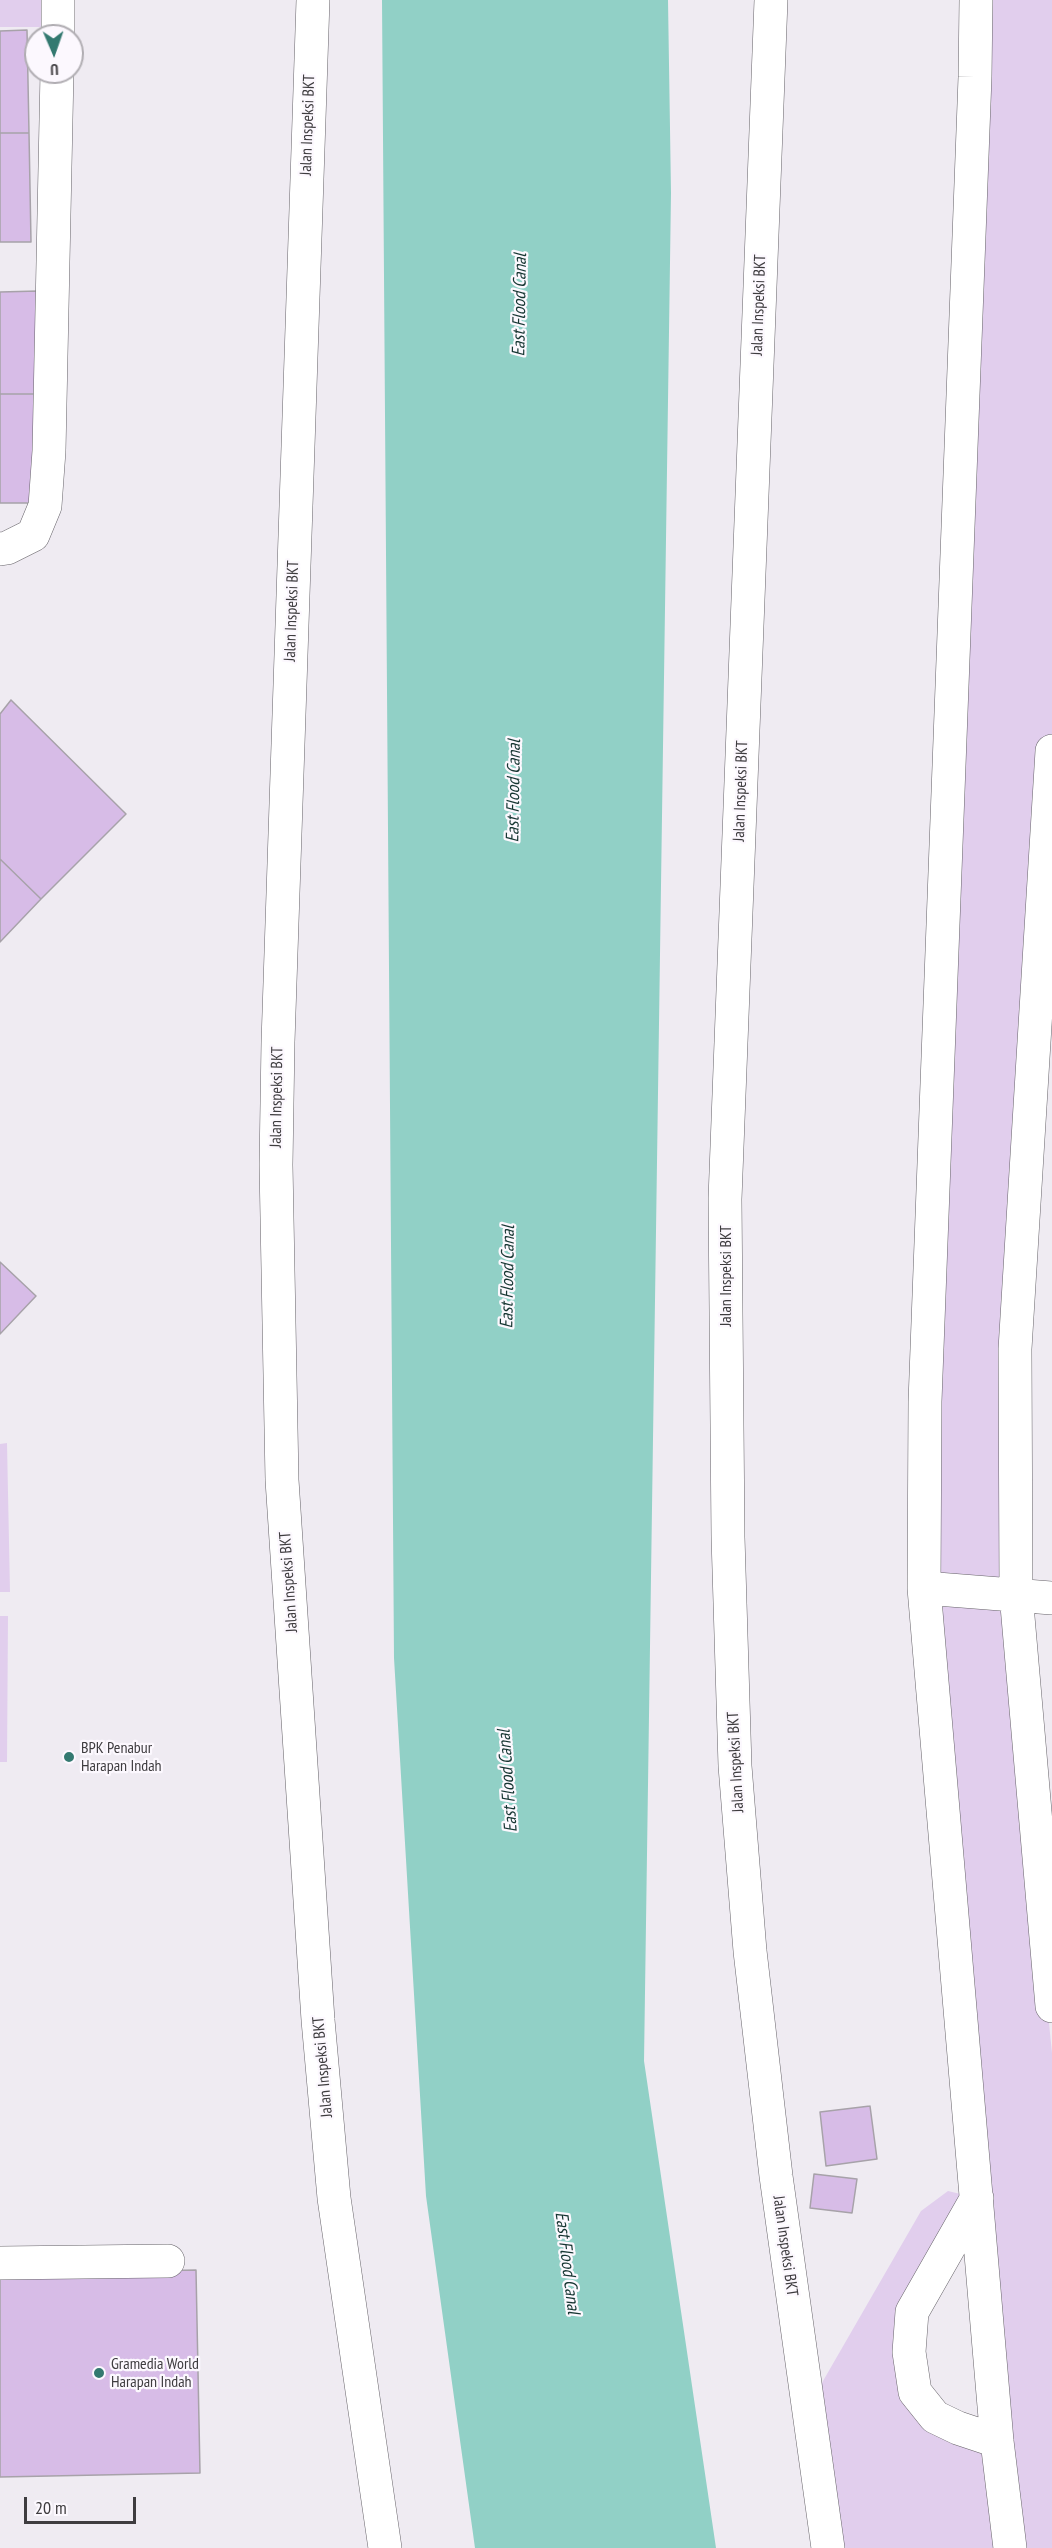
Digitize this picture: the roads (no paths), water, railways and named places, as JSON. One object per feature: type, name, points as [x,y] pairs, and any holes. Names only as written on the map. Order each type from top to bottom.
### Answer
[{"type":"street","points":[[58,0],[58,24]]},
{"type":"street","name":"Jalan Inspeksi BKT","points":[[313,0],[278,1042],[276,1165],[282,1480],[318,2020],[334,2198],[385,2548]]},
{"type":"street","name":"Jalan Inspeksi BKT","points":[[771,0],[725,1199],[728,1537],[735,1766],[750,1951],[776,2176],[828,2548]]},
{"type":"street","points":[[976,0],[926,1401],[924,1588],[997,2441],[1010,2548]]},
{"type":"street","points":[[0,549],[7,548],[33,535],[45,506],[49,451],[57,84]]},
{"type":"street","points":[[1052,751],[1015,1348],[1016,1594],[1052,2006]]},
{"type":"street","points":[[924,1588],[1016,1594],[1052,1599]]},
{"type":"street","points":[[977,2198],[912,2312],[909,2352],[915,2392],[935,2417],[958,2428],[997,2441]]},
{"type":"street","points":[[0,2264],[168,2261]]},
{"type":"water","name":"East Flood Canal","points":[[382,0],[668,0],[671,193],[644,2061],[716,2548],[475,2548],[426,2196],[394,1658]]},
{"type":"place","name":"BPK Penabur Harapan Indah","points":[[69,1757]]},
{"type":"place","name":"Gramedia World Harapan Indah","points":[[99,2373]]}]
